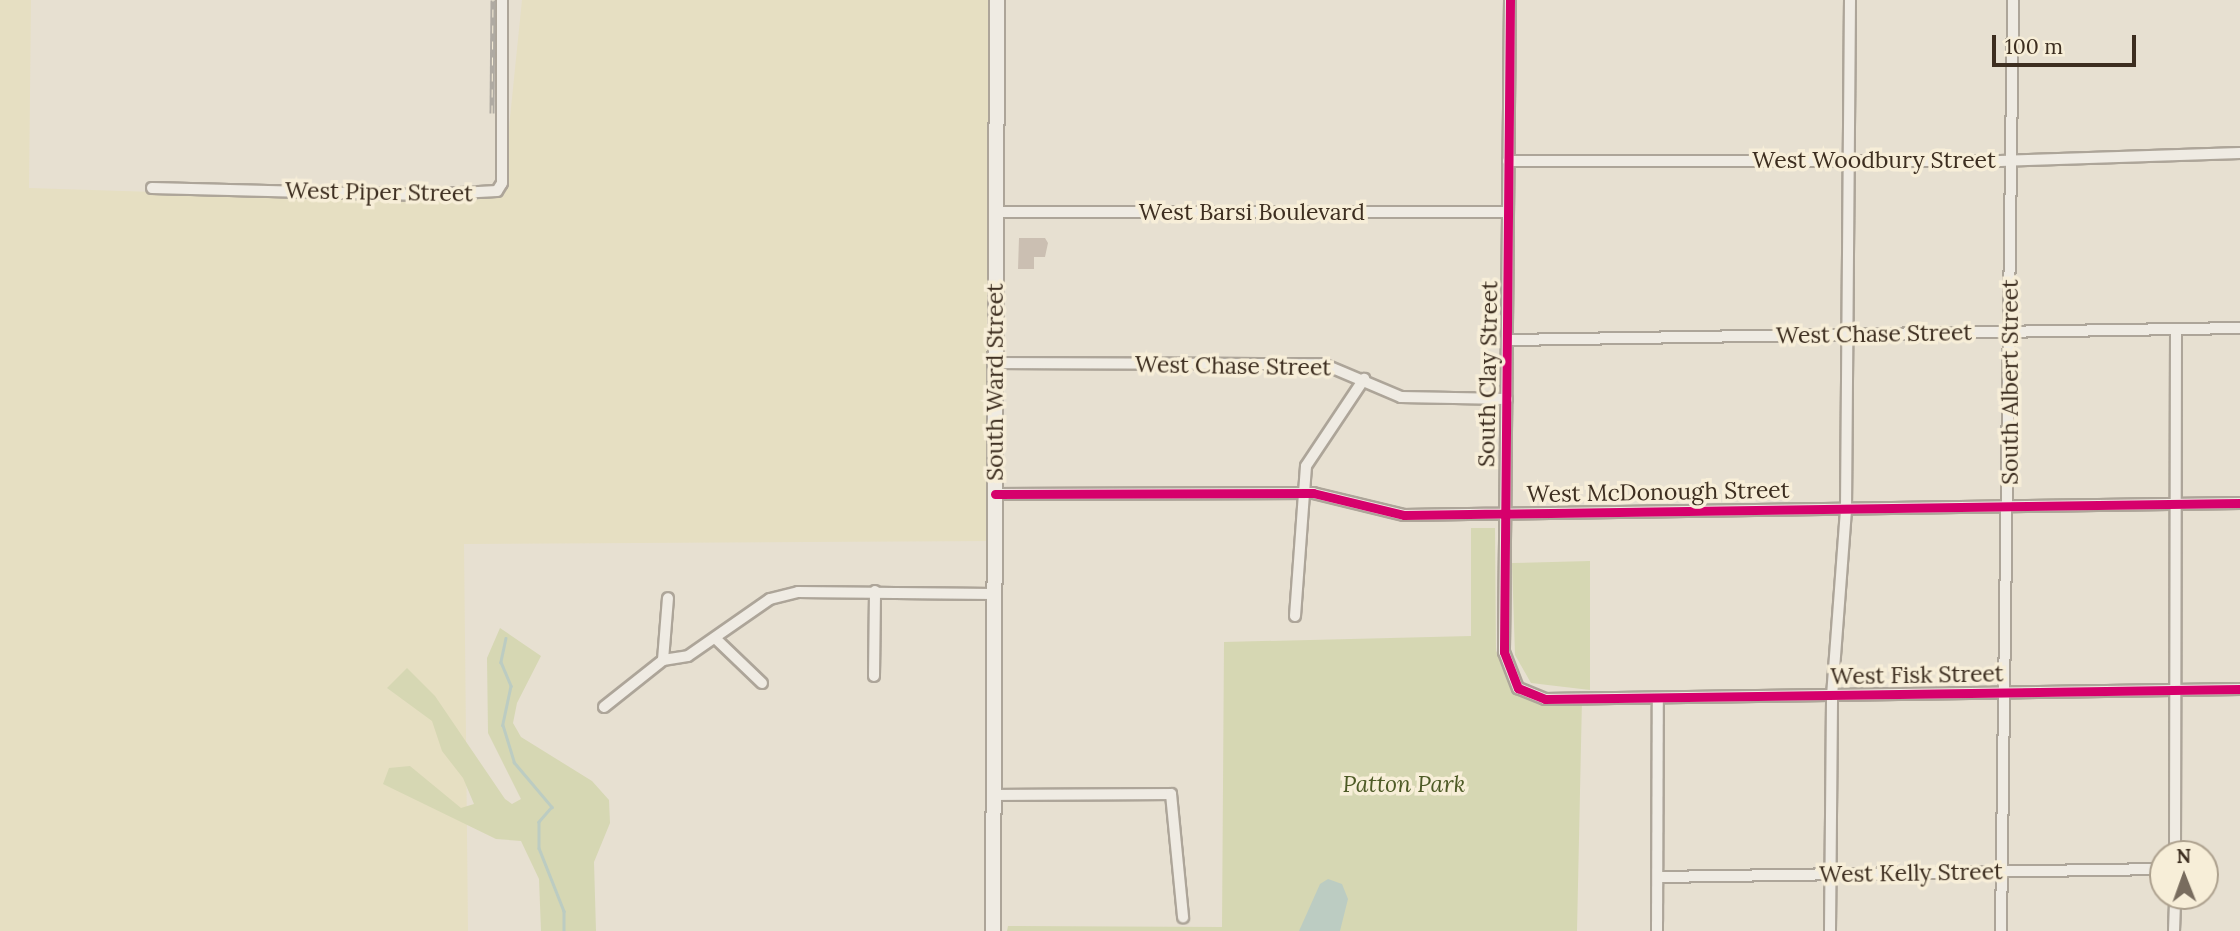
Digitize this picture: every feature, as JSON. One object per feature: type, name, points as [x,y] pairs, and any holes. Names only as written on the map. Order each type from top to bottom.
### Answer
[{"type":"street","name":"West Piper Street","points":[[152,188],[424,195],[497,191],[502,183],[502,0]]},
{"type":"street","name":"South Ward Street","points":[[993,931],[997,0]]},
{"type":"street","name":"South Clay Street","points":[[1510,0],[1505,514],[1508,673],[1528,694],[1594,699]]},
{"type":"street","points":[[1830,931],[1832,696],[1846,509],[1850,0]]},
{"type":"street","name":"South Albert Street","points":[[2001,931],[2005,871],[2013,0]]},
{"type":"street","name":"West Woodbury Street","points":[[1508,161],[1849,161],[2240,153]]},
{"type":"street","name":"West Barsi Boulevard","points":[[995,212],[1508,212]]},
{"type":"street","name":"West Chase Street","points":[[1508,340],[2240,328]]},
{"type":"street","points":[[2175,840],[2176,330]]},
{"type":"street","name":"West Chase Street","points":[[994,363],[1323,364],[1364,379],[1401,397],[1507,399]]},
{"type":"street","points":[[1295,616],[1301,493],[1310,453],[1364,379]]},
{"type":"street","name":"West McDonough Street","points":[[995,494],[1301,493],[1404,515],[2240,503]]},
{"type":"street","points":[[874,676],[875,591]]},
{"type":"street","points":[[604,707],[663,660],[688,656],[715,638],[750,608],[770,598],[875,591],[993,594]]},
{"type":"street","points":[[663,660],[668,598]]},
{"type":"street","points":[[715,638],[762,683]]},
{"type":"street","name":"West Fisk Street","points":[[1594,699],[2240,689]]},
{"type":"street","points":[[1657,931],[1658,699]]},
{"type":"street","points":[[993,795],[1171,794],[1182,917]]},
{"type":"street","name":"West Kelly Street","points":[[1658,877],[2149,869]]},
{"type":"street","points":[[2174,931],[2175,910]]},
{"type":"shaded area","points":[[0,0],[31,0],[29,188],[404,200],[502,196],[522,0],[997,0],[994,541],[464,544],[468,931],[0,931]]},
{"type":"shaded area","points":[[1328,879],[1342,884],[1348,899],[1340,931],[1299,931],[1320,884]]},
{"type":"green space","name":"Patton Park","points":[[1471,528],[1495,528],[1496,651],[1523,692],[1582,699],[1577,931],[1007,931],[1008,926],[1222,927],[1224,642],[1471,636]]},
{"type":"green space","points":[[1590,561],[1590,690],[1531,683],[1515,655],[1512,563]]},
{"type":"green space","points":[[500,628],[541,656],[517,703],[513,723],[521,737],[592,781],[609,800],[610,823],[594,862],[596,931],[541,931],[539,879],[521,841],[496,839],[383,784],[389,768],[410,766],[461,808],[474,804],[463,778],[442,751],[432,721],[387,688],[407,668],[435,696],[505,799],[512,804],[521,799],[488,733],[487,658]]},
{"type":"building","points":[[1019,238],[1045,238],[1048,243],[1045,257],[1034,257],[1034,269],[1018,269]]},
{"type":"waterway","points":[[506,638],[501,662],[511,686],[503,725],[514,762],[552,807],[539,822],[539,848],[564,911],[564,931]]},
{"type":"railway","points":[[492,113],[493,0]]},
{"type":"cycle path","points":[[1510,0],[1504,652],[1518,688],[1545,699],[2240,689]]},
{"type":"cycle path","points":[[995,494],[1313,493],[1404,515],[2240,503]]}]
